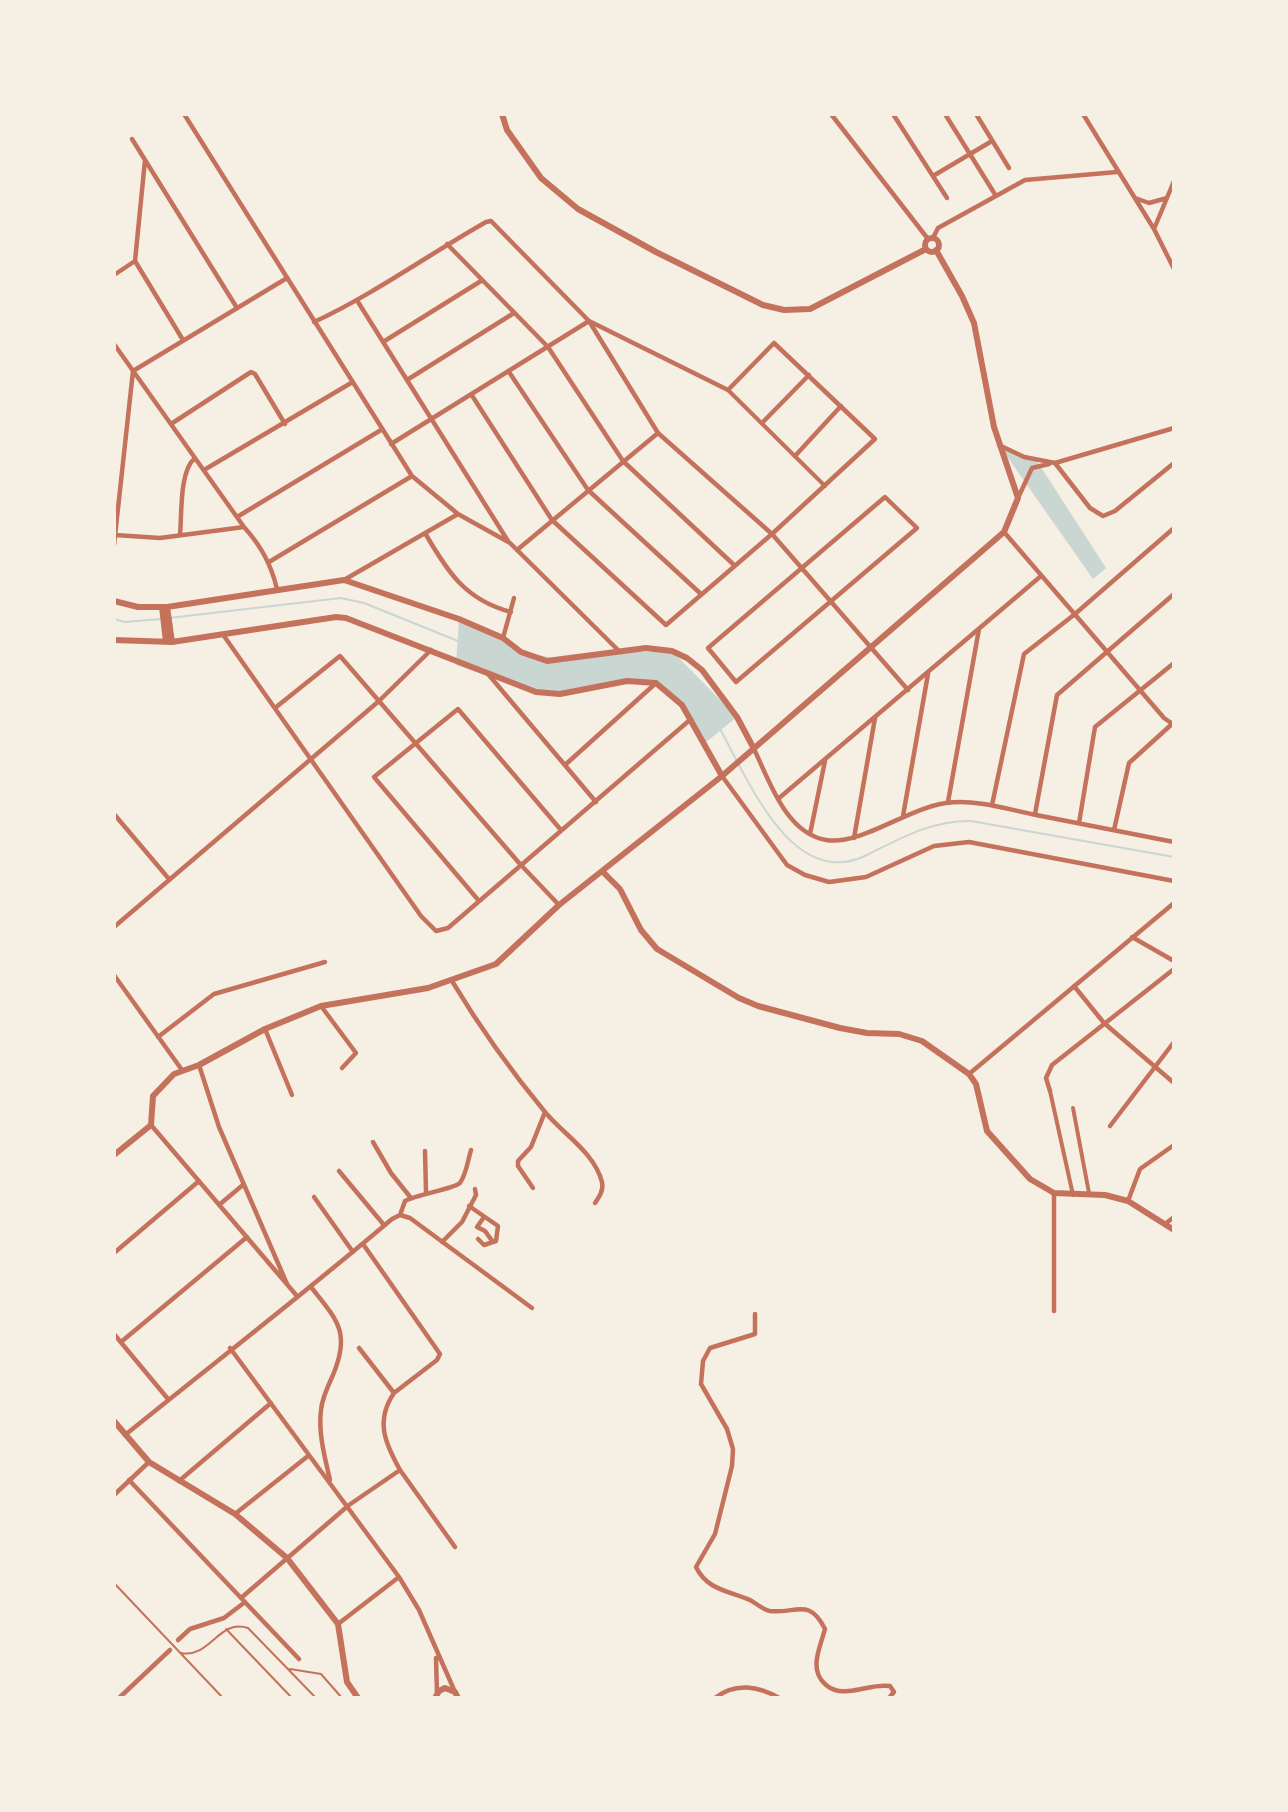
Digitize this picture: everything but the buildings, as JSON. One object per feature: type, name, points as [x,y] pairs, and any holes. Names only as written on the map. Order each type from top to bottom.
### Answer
[{"type":"street","points":[[184,114],[351,383],[412,476],[458,514],[510,543]]},
{"type":"street","points":[[501,114],[507,130],[541,178],[578,210],[746,297],[784,310],[801,311],[818,306],[927,249]]},
{"type":"street","points":[[831,114],[930,239],[938,243],[936,250],[962,296],[974,324],[999,445],[1018,498]]},
{"type":"street","points":[[893,114],[947,198]]},
{"type":"street","points":[[945,114],[996,196]]},
{"type":"street","points":[[976,114],[1008,168]]},
{"type":"street","points":[[1083,114],[1117,172],[1154,228],[1174,269]]},
{"type":"street","points":[[132,139],[237,308]]},
{"type":"street","points":[[933,176],[992,141]]},
{"type":"street","points":[[145,160],[135,261],[183,340]]},
{"type":"street","points":[[936,250],[931,252],[925,244],[938,228],[1025,180],[1117,172]]},
{"type":"street","points":[[1154,228],[1174,182]]},
{"type":"street","points":[[1134,197],[1149,203],[1167,198]]},
{"type":"street","points":[[314,322],[358,302],[447,244],[491,221],[590,321],[658,433],[772,534],[908,690]]},
{"type":"street","points":[[447,244],[548,347],[623,461],[733,564]]},
{"type":"street","points":[[114,275],[135,261]]},
{"type":"street","points":[[133,371],[287,278]]},
{"type":"street","points":[[383,342],[481,281]]},
{"type":"street","points":[[358,302],[510,543],[620,652]]},
{"type":"street","points":[[407,380],[514,313]]},
{"type":"street","points":[[391,444],[590,321]]},
{"type":"street","points":[[590,321],[728,390],[825,486]]},
{"type":"street","points":[[471,394],[552,520],[666,625],[733,564],[772,534],[875,437],[774,343],[728,390]]},
{"type":"street","points":[[114,344],[244,527],[259,543],[269,562],[277,589]]},
{"type":"street","points":[[114,544],[133,371]]},
{"type":"street","points":[[171,424],[250,372],[255,374],[285,424]]},
{"type":"street","points":[[509,372],[588,490],[701,594]]},
{"type":"street","points":[[762,423],[809,375]]},
{"type":"street","points":[[204,470],[351,383]]},
{"type":"street","points":[[795,456],[841,406]]},
{"type":"street","points":[[297,1296],[151,1125],[153,1096],[164,1082],[182,1070],[199,1065],[266,1029],[321,1006],[368,999],[452,981],[496,964],[559,905],[722,776],[1004,532],[1032,468],[1174,428]]},
{"type":"street","points":[[237,517],[381,430]]},
{"type":"street","points":[[517,550],[658,433]]},
{"type":"street","points":[[999,445],[1024,458],[1055,463],[1090,508],[1103,516],[1114,512],[1174,463]]},
{"type":"street","points":[[180,535],[185,474],[189,464],[195,458]]},
{"type":"street","points":[[269,562],[412,476]]},
{"type":"street","points":[[885,497],[917,528],[831,602],[736,682],[708,648],[885,497]]},
{"type":"street","points":[[114,601],[138,607],[165,609],[277,589],[344,580],[458,514]]},
{"type":"street","points":[[115,535],[160,537],[244,527]]},
{"type":"street","points":[[992,805],[1023,656],[1174,528]]},
{"type":"street","points":[[1004,532],[1173,724],[1132,758],[1114,830]]},
{"type":"street","points":[[425,533],[447,571],[472,595],[497,609],[510,612]]},
{"type":"street","points":[[778,799],[1041,576]]},
{"type":"street","points":[[344,580],[448,616],[503,638],[521,652],[548,661],[646,648],[672,651],[687,658],[702,670],[737,717],[778,799],[796,824],[810,834],[826,840],[854,838],[903,816],[948,802],[992,805],[1174,842]]},
{"type":"street","points":[[1035,814],[1057,695],[1174,594]]},
{"type":"street","points":[[503,638],[514,598]]},
{"type":"street","points":[[165,609],[168,640]]},
{"type":"street","points":[[116,640],[168,640],[224,636],[327,617],[346,618],[488,674],[549,694],[578,693],[627,681],[643,680],[656,683],[670,692],[691,718],[722,776],[746,812],[787,865],[805,875],[830,882],[866,878],[934,846],[969,842],[1174,881]]},
{"type":"street","points":[[948,802],[979,629]]},
{"type":"street","points":[[224,636],[433,930],[444,931],[691,718]]},
{"type":"street","points":[[114,927],[379,701],[431,651]]},
{"type":"street","points":[[275,708],[340,656],[520,864],[559,905]]},
{"type":"street","points":[[1079,823],[1095,727],[1174,663]]},
{"type":"street","points":[[488,674],[596,802]]},
{"type":"street","points":[[903,816],[928,674]]},
{"type":"street","points":[[565,765],[656,683]]},
{"type":"street","points":[[479,901],[374,777],[458,709],[561,830]]},
{"type":"street","points":[[854,838],[875,718]]},
{"type":"street","points":[[810,834],[825,761]]},
{"type":"street","points":[[114,814],[169,879]]},
{"type":"street","points":[[602,871],[620,889],[641,930],[657,950],[739,998],[840,1028],[911,1037],[937,1050],[969,1074],[976,1084],[987,1131],[994,1142],[1020,1165],[1030,1179],[1054,1193],[1073,1196],[1089,1193],[1128,1201],[1174,1230]]},
{"type":"street","points":[[969,1074],[1174,903]]},
{"type":"street","points":[[1132,937],[1174,961]]},
{"type":"street","points":[[158,1036],[214,994],[325,962]]},
{"type":"street","points":[[1073,1196],[1046,1075],[1052,1065],[1174,969]]},
{"type":"street","points":[[114,975],[182,1070]]},
{"type":"street","points":[[452,981],[479,1023],[545,1112],[577,1143],[602,1181],[602,1190],[595,1203]]},
{"type":"street","points":[[1074,986],[1104,1023],[1174,1083]]},
{"type":"street","points":[[321,1006],[356,1053],[342,1068]]},
{"type":"street","points":[[266,1029],[292,1095]]},
{"type":"street","points":[[1110,1126],[1174,1042]]},
{"type":"street","points":[[199,1065],[219,1127],[287,1284]]},
{"type":"street","points":[[1073,1108],[1089,1193]]},
{"type":"street","points":[[533,1188],[518,1166],[518,1161],[531,1147],[545,1112]]},
{"type":"street","points":[[114,1155],[151,1125]]},
{"type":"street","points":[[373,1143],[391,1173],[411,1198]]},
{"type":"street","points":[[1128,1201],[1140,1169],[1174,1145]]},
{"type":"street","points":[[125,1435],[230,1348],[311,1287],[384,1225],[400,1215],[405,1201],[426,1192],[457,1186],[462,1181],[471,1150]]},
{"type":"street","points":[[425,1151],[426,1192]]},
{"type":"street","points":[[339,1171],[384,1225]]},
{"type":"street","points":[[114,1253],[199,1181]]},
{"type":"street","points":[[219,1205],[244,1184]]},
{"type":"street","points":[[442,1242],[462,1222],[476,1195],[475,1190]]},
{"type":"street","points":[[1054,1193],[1054,1311]]},
{"type":"street","points":[[314,1197],[353,1252]]},
{"type":"street","points":[[469,1206],[498,1226],[498,1240],[484,1245],[478,1239]]},
{"type":"street","points":[[400,1215],[442,1242],[532,1308]]},
{"type":"street","points":[[484,1216],[477,1227],[485,1231],[493,1242]]},
{"type":"street","points":[[1166,1224],[1174,1217]]},
{"type":"street","points":[[485,1231],[490,1221]]},
{"type":"street","points":[[121,1342],[247,1237]]},
{"type":"street","points":[[363,1244],[440,1350],[437,1360],[394,1393],[387,1407],[382,1429],[400,1470],[455,1546]]},
{"type":"street","points":[[311,1287],[336,1319],[342,1333],[337,1364],[321,1410],[322,1439],[330,1483]]},
{"type":"street","points":[[755,1314],[755,1334],[710,1348],[703,1361],[701,1384],[727,1430],[733,1449],[732,1466],[715,1534],[696,1567],[701,1578],[713,1587],[752,1601],[767,1611],[802,1607],[819,1616],[825,1629],[815,1664],[819,1680],[832,1690],[848,1692],[874,1684],[890,1686],[894,1692],[889,1698]]},
{"type":"street","points":[[114,1334],[168,1400]]},
{"type":"street","points":[[230,1348],[308,1456],[349,1505],[399,1577],[419,1610],[456,1695]]},
{"type":"street","points":[[359,1348],[394,1393]]},
{"type":"street","points":[[179,1481],[271,1403]]},
{"type":"street","points":[[114,1421],[149,1462],[235,1514],[287,1558],[338,1624],[346,1682],[358,1698]]},
{"type":"street","points":[[235,1514],[308,1456]]},
{"type":"street","points":[[114,1495],[149,1462]]},
{"type":"street","points":[[178,1640],[189,1629],[224,1618],[287,1558],[349,1505],[400,1470]]},
{"type":"street","points":[[129,1480],[299,1659]]},
{"type":"street","points":[[338,1624],[399,1577]]},
{"type":"street","points":[[119,1698],[170,1650]]},
{"type":"street","points":[[436,1652],[439,1674],[436,1697]]},
{"type":"street","points":[[715,1698],[723,1692],[739,1687],[763,1689],[779,1698]]},
{"type":"street","points":[[436,1697],[445,1688],[456,1695]]},
{"type":"lane","points":[[114,1583],[223,1698]]},
{"type":"lane","points":[[181,1653],[199,1652],[226,1629],[234,1626],[248,1628],[316,1698]]},
{"type":"lane","points":[[226,1629],[292,1698]]},
{"type":"lane","points":[[289,1669],[321,1674],[342,1698]]},
{"type":"shaded area","points":[[999,445],[1035,458],[1106,568],[1093,579]]},
{"type":"shaded area","points":[[459,619],[503,638],[521,652],[564,660],[620,652],[672,651],[737,717],[705,743],[691,719],[662,686],[627,681],[560,694],[536,692],[456,665]]},
{"type":"waterway","points":[[169,618],[341,598],[364,603],[458,641]]},
{"type":"waterway","points":[[114,619],[125,622],[161,619]]},
{"type":"waterway","points":[[720,729],[759,801],[776,825],[795,845],[816,858],[840,862],[867,855],[930,827],[957,821],[971,821],[1174,857]]}]
